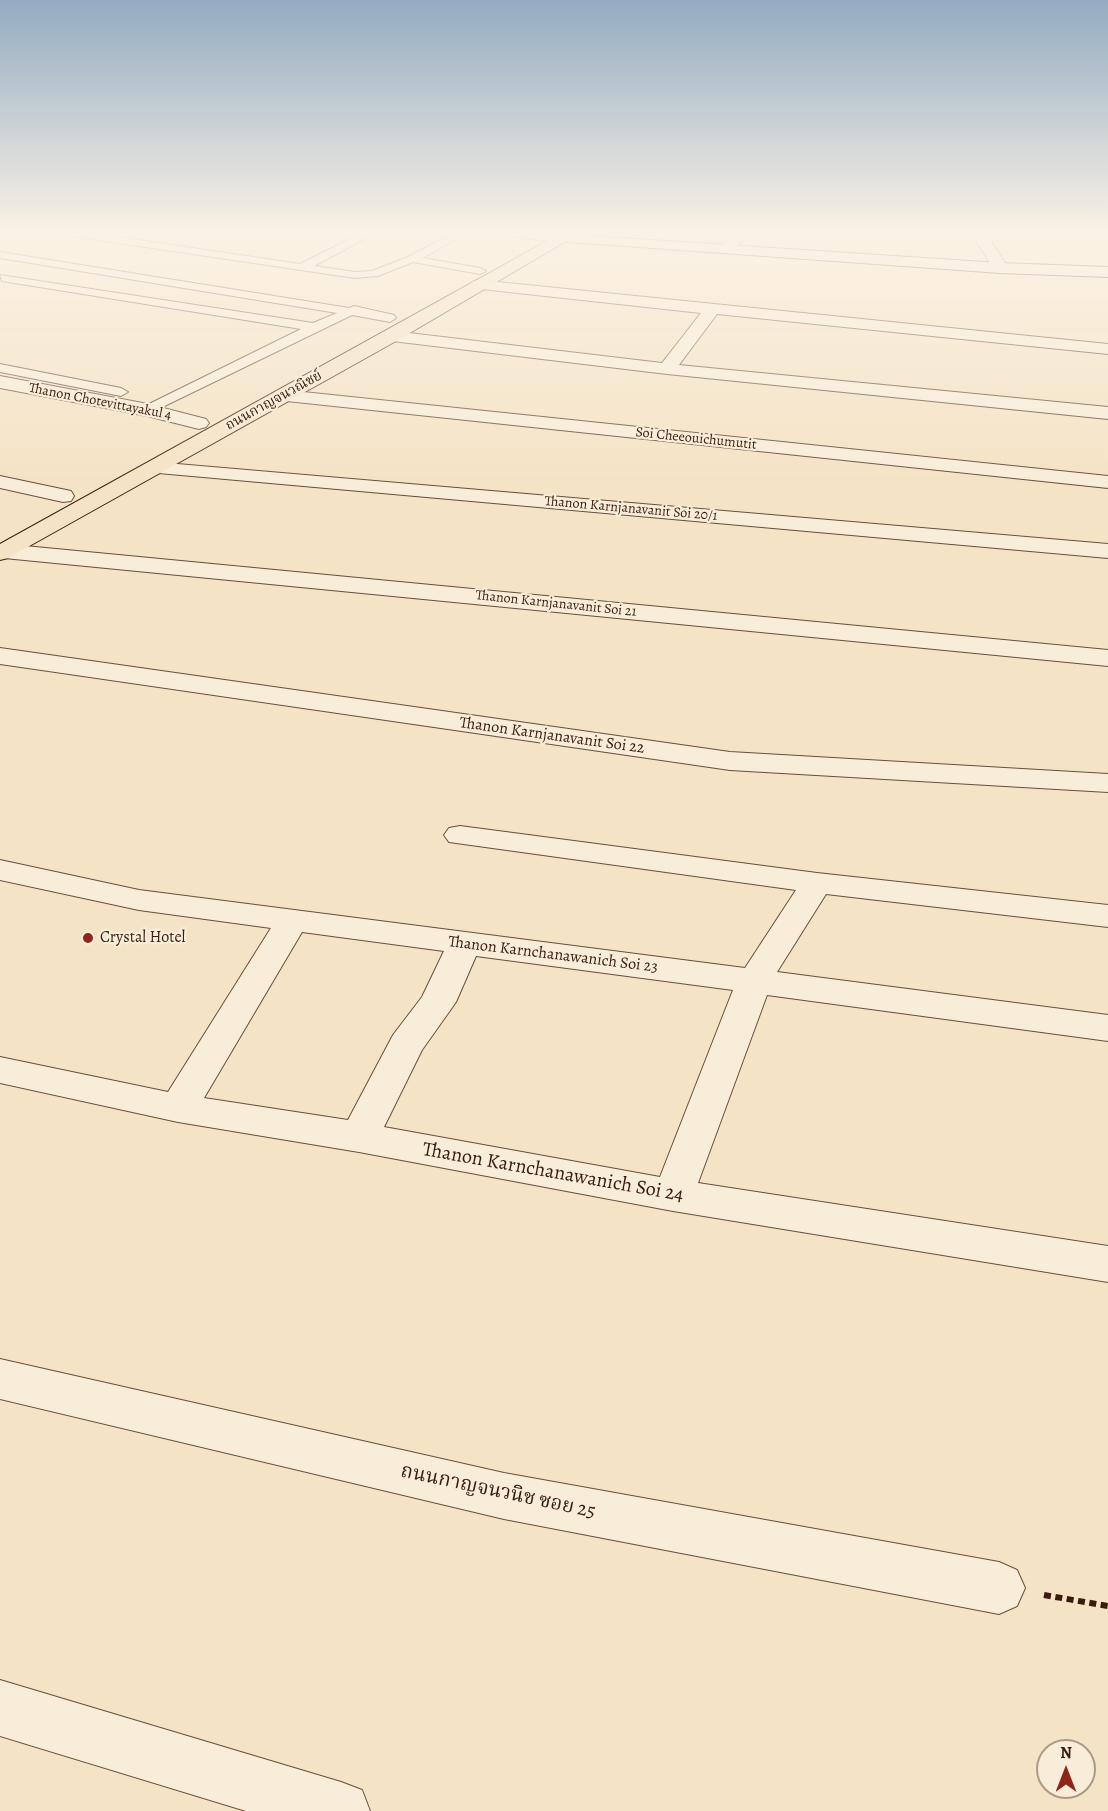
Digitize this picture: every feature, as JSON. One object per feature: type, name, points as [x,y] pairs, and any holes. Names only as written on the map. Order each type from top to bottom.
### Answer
[{"type":"main road","name":"ถนนกาญจนวณิชย์","points":[[178,434],[398,315]]},
{"type":"main road","name":"ถนนกาญจนวณิชย์","points":[[1,544],[95,501],[392,336],[424,315]]},
{"type":"main road","points":[[1,544],[69,493],[95,501]]},
{"type":"street","points":[[667,369],[709,315]]},
{"type":"street","points":[[757,315],[1108,350]]},
{"type":"street","points":[[392,336],[667,369],[1108,413]]},
{"type":"street","name":"Thanon Chotevittayakul 4","points":[[0,382],[148,410],[199,423]]},
{"type":"street","name":"Soi Cheeouichumutit","points":[[284,396],[1108,482]]},
{"type":"street","name":"Thanon Karnjanavanit Soi 20/1","points":[[154,468],[1108,551]]},
{"type":"street","points":[[0,482],[69,493]]},
{"type":"street","name":"Thanon Karnjanavanit Soi 21","points":[[1,544],[1108,658]]},
{"type":"street","name":"Thanon Karnjanavanit Soi 22","points":[[0,656],[730,761],[1108,783]]},
{"type":"street","points":[[460,835],[817,883],[1108,916]]},
{"type":"street","name":"Thanon Karnchanawanich Soi 23","points":[[0,870],[139,900],[464,945],[1108,1028]]},
{"type":"street","points":[[674,1195],[754,981],[817,883]]},
{"type":"street","points":[[178,1108],[293,920]]},
{"type":"street","points":[[359,1137],[406,1044],[438,1002],[464,945]]},
{"type":"street","name":"Thanon Karnchanawanich Soi 24","points":[[0,1070],[178,1108],[359,1137],[674,1195],[1108,1264]]},
{"type":"street","name":"ถนนกาญจนวนิช ซอย 25","points":[[0,1379],[504,1496],[999,1588]]},
{"type":"street","points":[[0,1708],[340,1811]]},
{"type":"lane","points":[[234,315],[314,327]]},
{"type":"lane","points":[[148,410],[343,315]]},
{"type":"lane","points":[[374,315],[390,318]]},
{"type":"lane","points":[[0,368],[121,392]]},
{"type":"path","points":[[999,1588],[1108,1606]]},
{"type":"place","name":"Crystal Hotel","points":[[88,938]]}]
